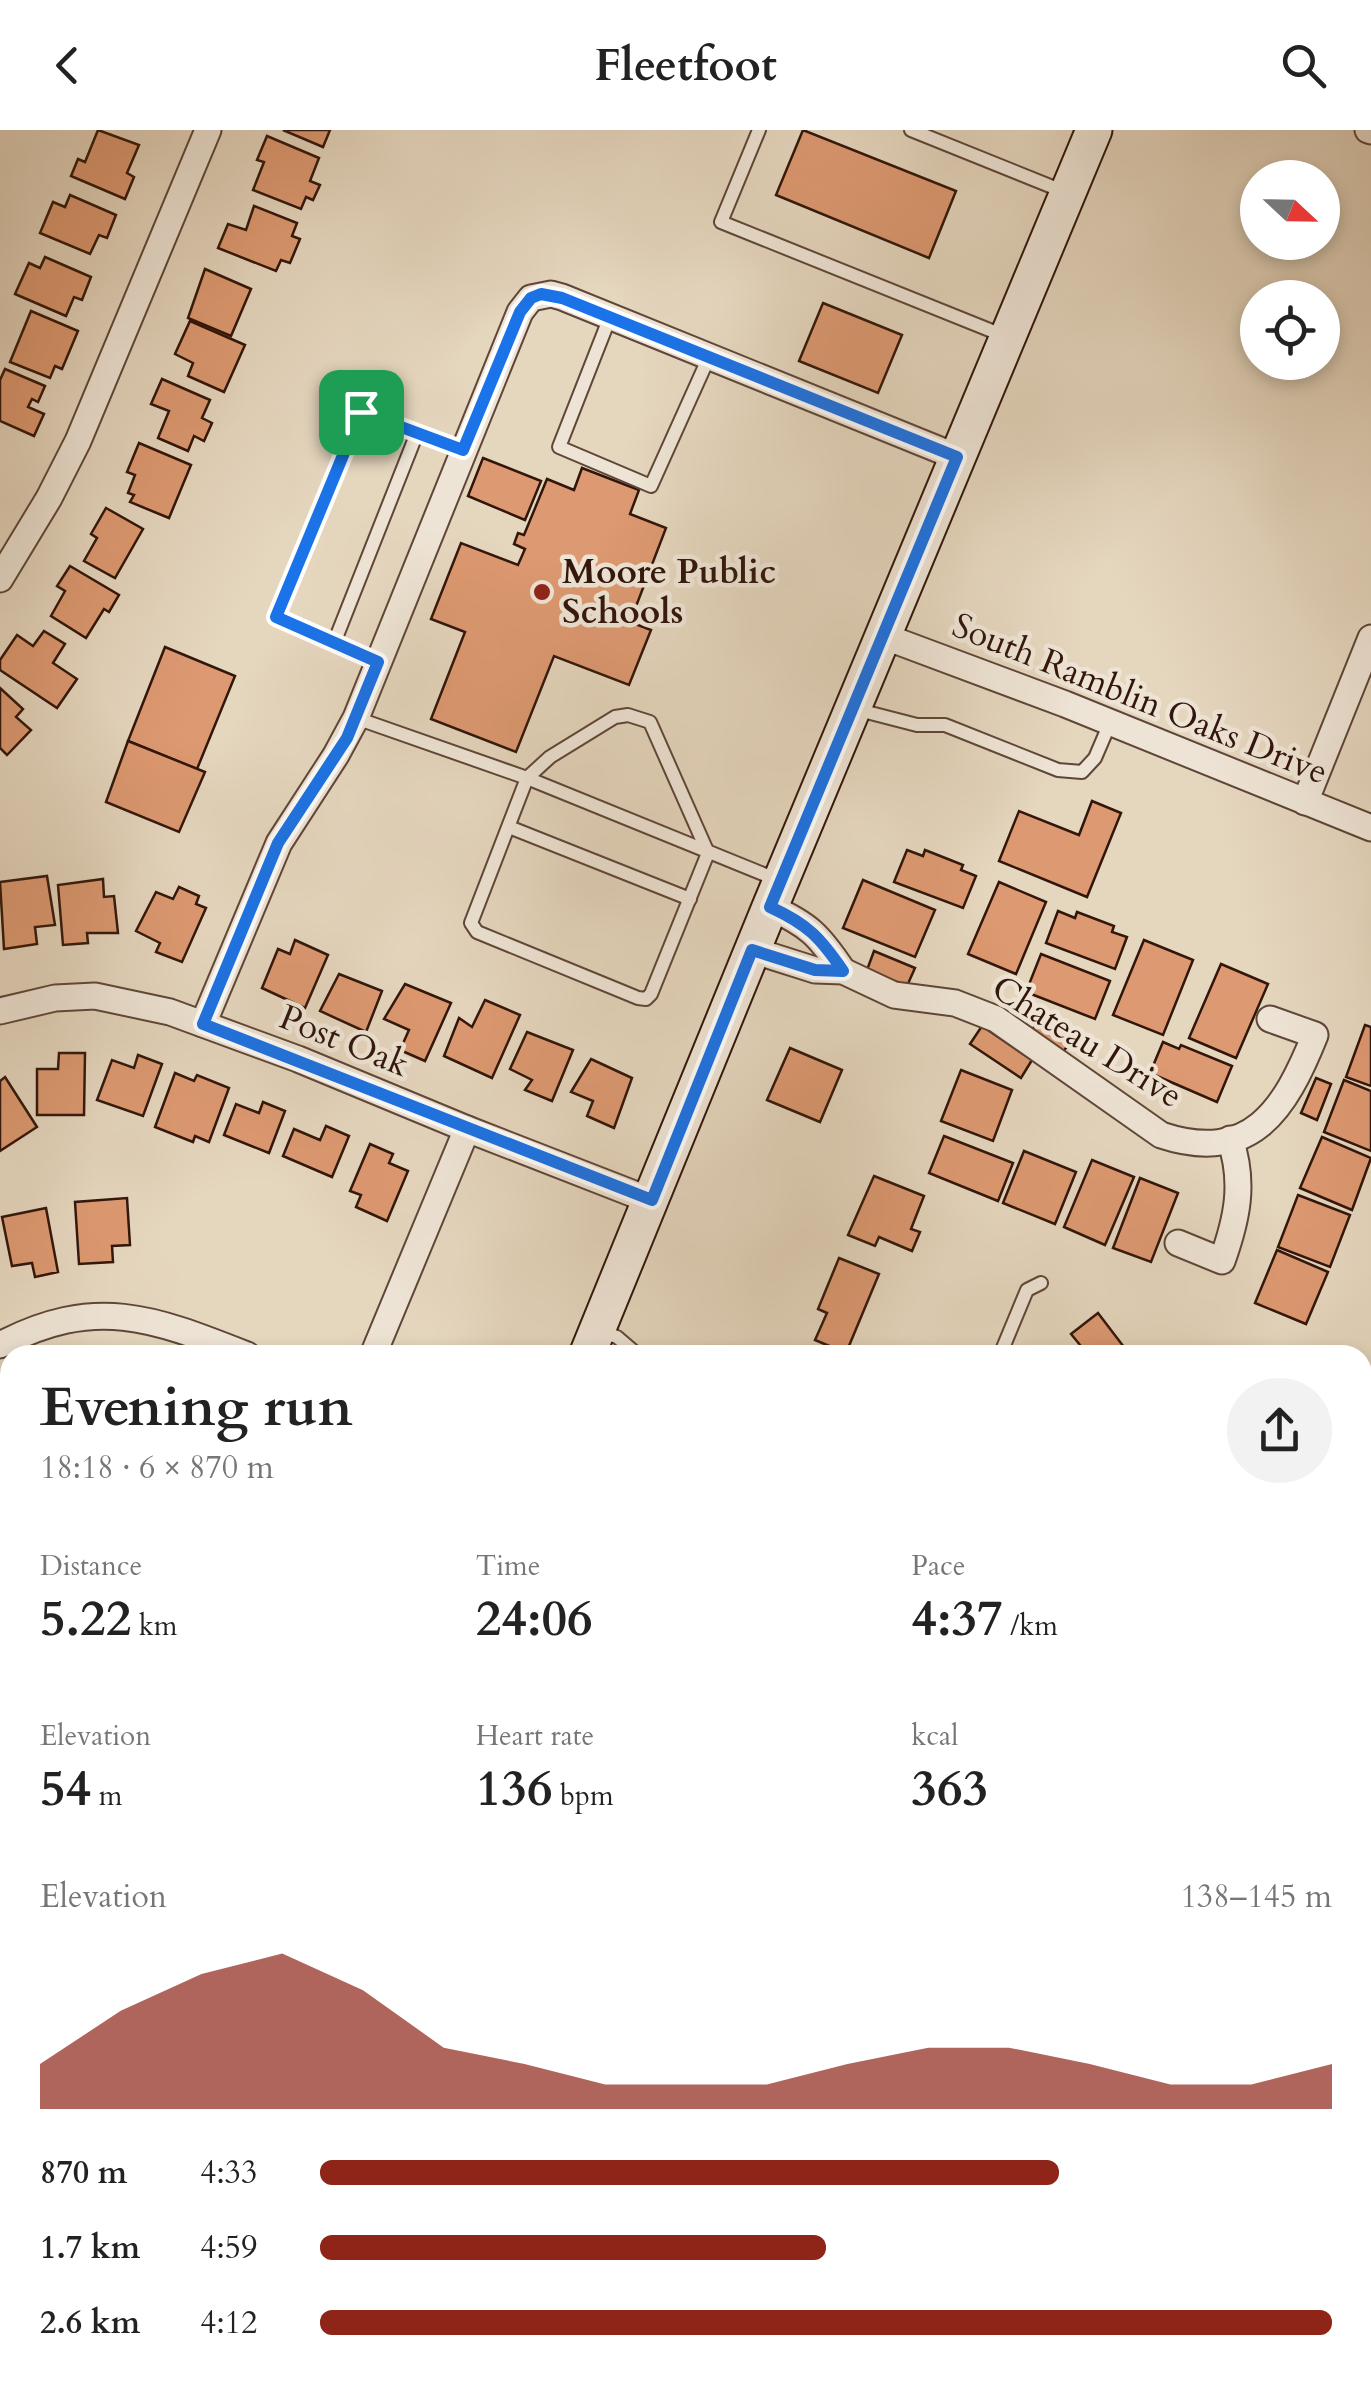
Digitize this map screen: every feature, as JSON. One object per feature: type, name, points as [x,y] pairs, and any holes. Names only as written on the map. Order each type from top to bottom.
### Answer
[{"type":"main road","points":[[592,1342],[1094,130]]},
{"type":"street","points":[[0,578],[49,498],[78,441],[208,130]]},
{"type":"street","points":[[203,1024],[278,843],[347,738],[520,312],[531,298],[551,294],[957,457]]},
{"type":"street","name":"South Ramblin Oaks Drive","points":[[883,636],[1110,722],[1371,828]]},
{"type":"street","points":[[1305,802],[1371,638]]},
{"type":"street","name":"Chateau Drive","points":[[775,894],[825,944],[843,971]]},
{"type":"street","name":"Chateau Drive","points":[[752,950],[815,970],[843,971],[894,994],[956,1003],[996,1019],[1161,1135],[1207,1144],[1230,1140]]},
{"type":"street","name":"Post Oak","points":[[0,1012],[55,998],[95,996],[142,1004],[298,1059],[467,1130],[652,1200]]},
{"type":"street","points":[[1178,1243],[1222,1261],[1240,1189],[1230,1140],[1257,1128],[1282,1105],[1315,1036],[1270,1019]]},
{"type":"street","points":[[377,1345],[467,1130]]},
{"type":"street","points":[[0,1345],[35,1327],[64,1319],[119,1315],[149,1320],[222,1345]]},
{"type":"lane","points":[[759,130],[722,222],[1007,337]]},
{"type":"lane","points":[[911,130],[1068,193]]},
{"type":"lane","points":[[610,317],[559,446],[652,486],[708,357]]},
{"type":"lane","points":[[378,662],[276,617],[361,412],[463,450]]},
{"type":"lane","points":[[334,642],[417,432]]},
{"type":"lane","points":[[853,708],[916,725],[945,725],[1058,770],[1082,772],[1095,758],[1110,722]]},
{"type":"lane","points":[[637,716],[650,722],[708,853],[652,994],[646,999],[472,928],[509,827],[526,778],[550,757],[616,718],[637,716]]},
{"type":"lane","points":[[356,718],[526,778],[708,853],[775,894]]},
{"type":"lane","points":[[509,827],[690,898]]},
{"type":"lane","points":[[1004,1345],[1027,1290],[1041,1283]]},
{"type":"lane","points":[[592,1342],[617,1337],[626,1345]]},
{"type":"building","points":[[98,130],[139,145],[127,173],[134,177],[125,199],[71,176],[78,159],[85,162]]},
{"type":"building","points":[[283,130],[330,130],[323,147]]},
{"type":"building","points":[[803,130],[956,191],[929,258],[776,195]]},
{"type":"building","points":[[267,136],[319,158],[310,181],[320,185],[313,200],[306,197],[301,209],[253,190],[264,162],[257,160]]},
{"type":"building","points":[[70,195],[116,215],[107,238],[99,235],[90,254],[40,233],[53,202],[65,207]]},
{"type":"building","points":[[254,206],[297,223],[292,236],[300,239],[290,263],[281,260],[276,271],[218,248],[228,224],[246,230]]},
{"type":"building","points":[[45,257],[91,277],[82,300],[74,297],[66,316],[15,294],[29,263],[40,268]]},
{"type":"building","points":[[205,269],[251,289],[231,336],[188,318]]},
{"type":"building","points":[[823,303],[902,335],[878,393],[799,361]]},
{"type":"building","points":[[31,311],[78,331],[62,369],[55,366],[50,378],[10,362]]},
{"type":"building","points":[[190,321],[245,345],[224,392],[188,376],[193,363],[175,354]]},
{"type":"building","points":[[5,369],[45,386],[38,402],[32,399],[28,407],[44,414],[34,436],[0,421],[0,380]]},
{"type":"building","points":[[162,379],[210,400],[202,418],[212,423],[204,441],[194,436],[188,451],[158,438],[169,411],[151,404]]},
{"type":"building","points":[[139,443],[191,465],[169,518],[130,502],[134,495],[128,493],[135,475],[127,472]]},
{"type":"building","points":[[483,458],[541,481],[525,520],[468,496]]},
{"type":"building","name":"Moore Public Schools","points":[[582,468],[639,490],[630,514],[666,528],[630,622],[651,630],[629,685],[554,656],[516,752],[431,719],[465,632],[431,619],[461,543],[518,565],[525,549],[514,544],[518,533],[524,535],[547,479],[574,490]]},
{"type":"building","points":[[106,508],[143,529],[115,578],[84,561],[97,538],[91,534]]},
{"type":"building","points":[[70,566],[119,595],[109,612],[104,609],[86,638],[51,616],[65,591],[57,586]]},
{"type":"building","points":[[44,631],[65,644],[53,663],[77,679],[57,708],[0,670],[0,660],[17,635],[33,646]]},
{"type":"building","points":[[165,647],[235,676],[197,769],[128,741]]},
{"type":"building","points":[[0,688],[23,709],[16,717],[31,730],[7,755],[0,748]]},
{"type":"building","points":[[128,741],[205,772],[179,832],[106,802]]},
{"type":"building","points":[[1092,801],[1121,813],[1087,897],[999,861],[1019,811],[1079,835]]},
{"type":"building","points":[[907,850],[923,856],[925,850],[963,865],[961,870],[976,876],[963,908],[894,882]]},
{"type":"building","points":[[47,876],[55,925],[35,927],[37,944],[4,949],[0,882]]},
{"type":"building","points":[[103,879],[104,897],[114,896],[118,933],[87,933],[88,943],[63,945],[58,885]]},
{"type":"building","points":[[863,880],[935,910],[915,957],[843,928]]},
{"type":"building","points":[[999,882],[1046,902],[1016,974],[968,954]]},
{"type":"building","points":[[179,887],[199,896],[196,904],[206,908],[182,962],[156,952],[160,943],[136,931],[156,892],[173,899]]},
{"type":"building","points":[[1058,911],[1075,918],[1077,912],[1114,926],[1112,932],[1127,937],[1115,969],[1046,943]]},
{"type":"building","points":[[295,940],[328,955],[305,1008],[262,988],[278,949],[290,954]]},
{"type":"building","points":[[1144,940],[1193,960],[1163,1035],[1113,1015]]},
{"type":"building","points":[[874,951],[915,968],[907,986],[867,970]]},
{"type":"building","points":[[1041,954],[1110,981],[1095,1019],[1026,992]]},
{"type":"building","points":[[1221,964],[1268,984],[1236,1058],[1189,1038]]},
{"type":"building","points":[[339,974],[382,991],[366,1032],[320,1011]]},
{"type":"building","points":[[405,984],[451,1003],[425,1061],[400,1050],[409,1030],[384,1019]]},
{"type":"building","points":[[485,1000],[520,1015],[492,1078],[444,1056],[459,1018],[472,1027]]},
{"type":"building","points":[[1042,1016],[1073,1038],[1063,1052],[1032,1030]]},
{"type":"building","points":[[1365,1025],[1371,1027],[1371,1086],[1346,1077]]},
{"type":"building","points":[[982,1026],[1032,1060],[1021,1078],[970,1044]]},
{"type":"building","points":[[527,1032],[573,1050],[552,1101],[525,1090],[532,1080],[510,1069]]},
{"type":"building","points":[[1163,1042],[1179,1049],[1181,1045],[1232,1066],[1217,1102],[1150,1073]]},
{"type":"building","points":[[790,1048],[842,1070],[820,1122],[767,1100]]},
{"type":"building","points":[[59,1053],[85,1053],[84,1115],[37,1115],[37,1069],[58,1069]]},
{"type":"building","points":[[138,1055],[162,1064],[143,1116],[97,1100],[112,1060],[134,1068]]},
{"type":"building","points":[[591,1059],[632,1078],[614,1128],[587,1116],[593,1101],[571,1092]]},
{"type":"building","points":[[961,1070],[1012,1090],[993,1141],[941,1121]]},
{"type":"building","points":[[175,1073],[194,1081],[197,1075],[229,1088],[209,1142],[195,1136],[193,1142],[155,1127]]},
{"type":"building","points":[[5,1077],[37,1127],[0,1151],[0,1081]]},
{"type":"building","points":[[1316,1078],[1331,1084],[1317,1120],[1301,1113]]},
{"type":"building","points":[[1344,1080],[1371,1091],[1371,1151],[1324,1132]]},
{"type":"building","points":[[263,1102],[285,1111],[269,1153],[224,1135],[236,1104],[259,1113]]},
{"type":"building","points":[[326,1126],[349,1136],[332,1177],[283,1156],[294,1129],[320,1140]]},
{"type":"building","points":[[944,1136],[1013,1163],[998,1201],[929,1173]]},
{"type":"building","points":[[1322,1137],[1371,1158],[1352,1210],[1300,1188]]},
{"type":"building","points":[[370,1144],[393,1154],[389,1163],[408,1171],[387,1221],[356,1207],[361,1195],[350,1191]]},
{"type":"building","points":[[1024,1151],[1076,1172],[1055,1224],[1003,1203]]},
{"type":"building","points":[[1092,1160],[1134,1177],[1105,1245],[1064,1227]]},
{"type":"building","points":[[874,1176],[924,1196],[911,1229],[920,1232],[912,1251],[879,1237],[875,1246],[848,1235]]},
{"type":"building","points":[[1140,1178],[1178,1193],[1151,1262],[1113,1248]]},
{"type":"building","points":[[1298,1195],[1350,1215],[1330,1267],[1278,1247]]},
{"type":"building","points":[[127,1198],[130,1245],[112,1246],[113,1262],[79,1264],[75,1202]]},
{"type":"building","points":[[46,1208],[58,1272],[35,1277],[32,1263],[12,1266],[2,1217]]},
{"type":"building","points":[[1277,1250],[1328,1272],[1306,1324],[1255,1303]]},
{"type":"building","points":[[839,1258],[879,1274],[849,1345],[827,1345],[815,1340],[827,1313],[818,1309]]},
{"type":"building","points":[[1098,1313],[1122,1345],[1080,1345],[1071,1334]]},
{"type":"place","name":"Moore Public Schools","points":[[542,592]]},
{"type":"route","points":[[551,294],[957,457],[770,907],[805,924],[843,971],[815,970],[752,950],[652,1200],[203,1024],[278,843],[347,738],[378,662],[276,617],[361,412],[463,450],[520,312],[531,298],[551,294]]}]
